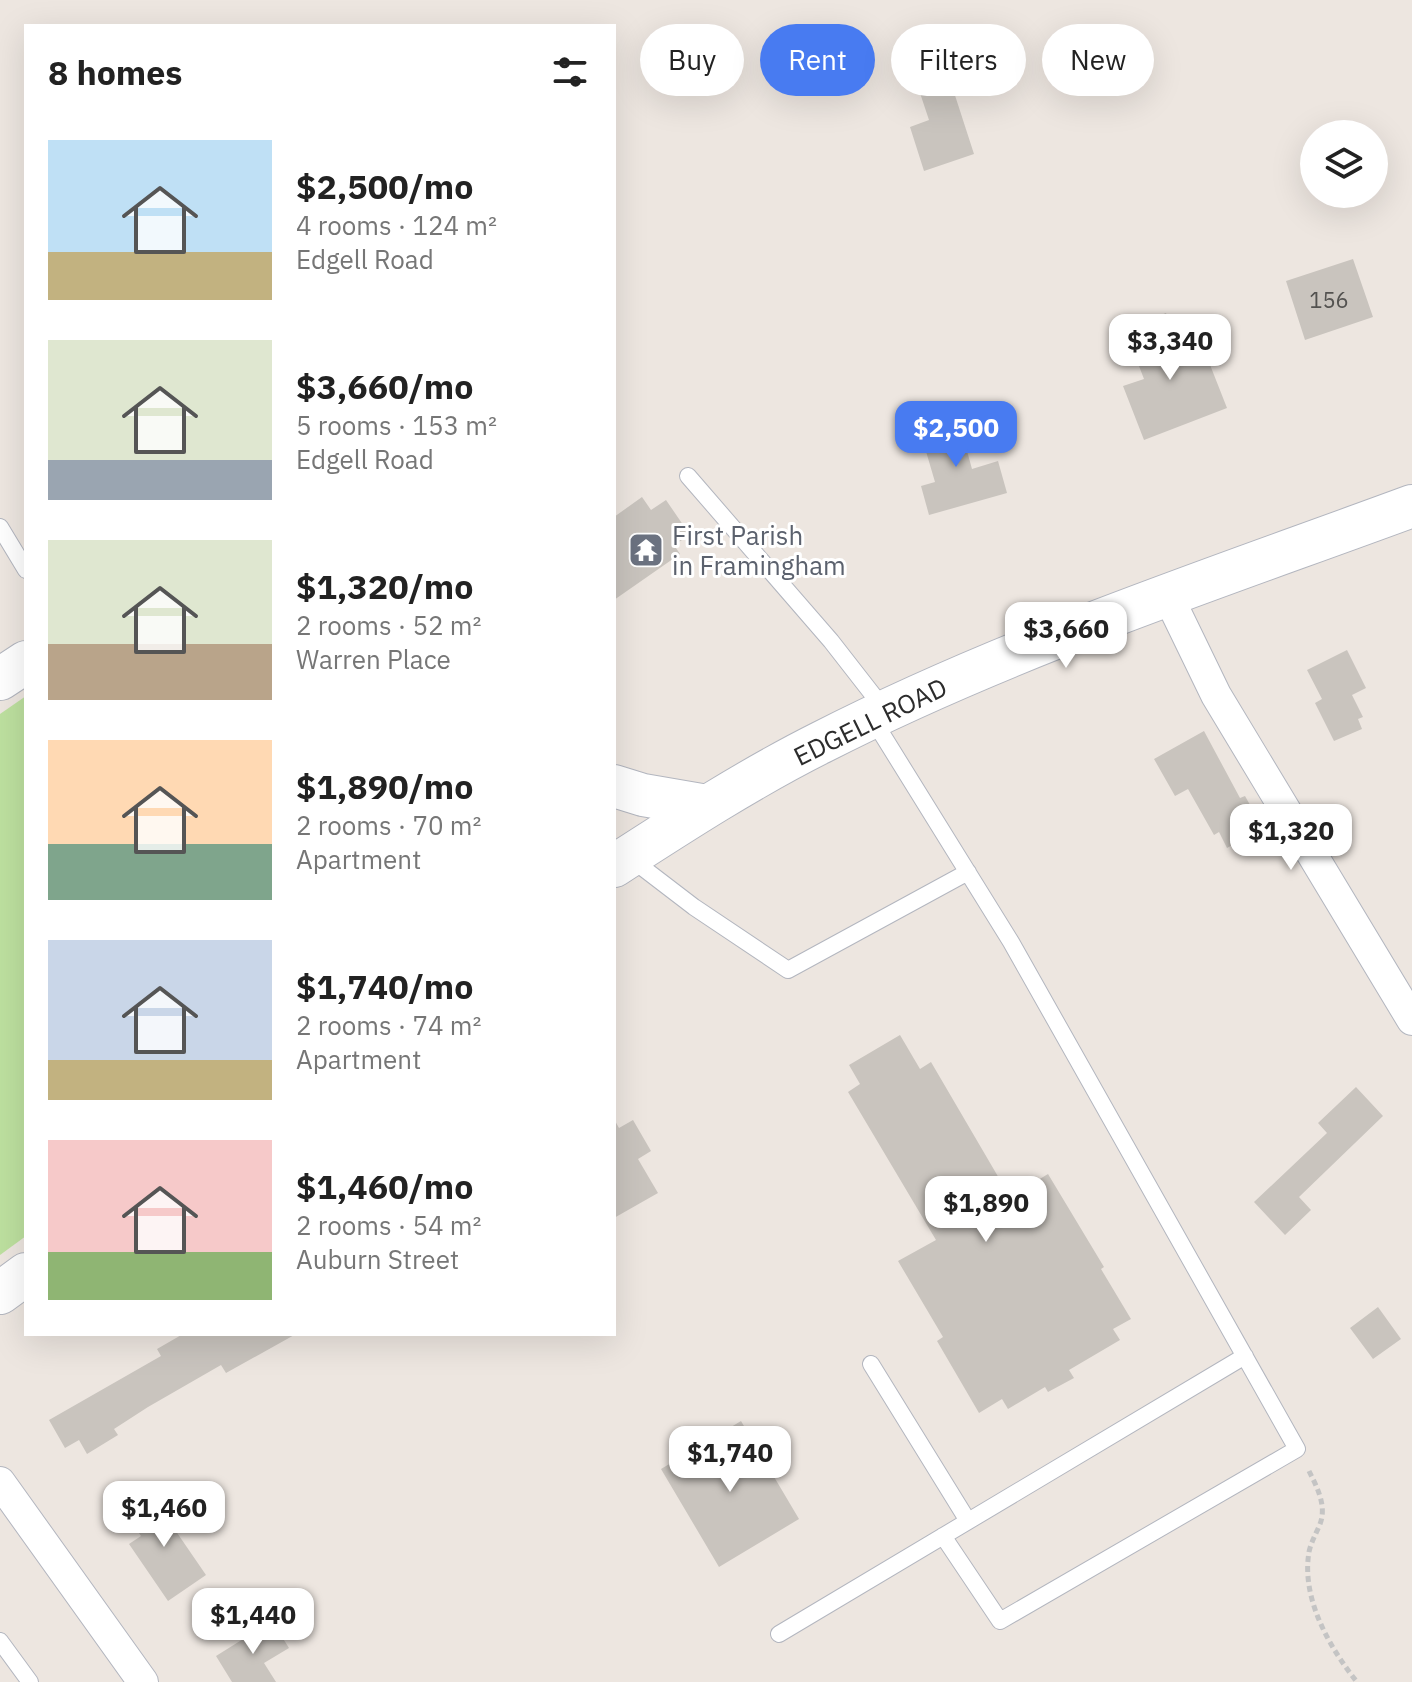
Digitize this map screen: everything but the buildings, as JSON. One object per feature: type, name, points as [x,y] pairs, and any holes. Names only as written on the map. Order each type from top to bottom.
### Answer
[{"type":"main road","name":"EDGELL ROAD","points":[[621,862],[707,806],[878,714],[1021,652],[1412,506]]},
{"type":"main road","points":[[0,679],[24,663]]},
{"type":"main road","points":[[616,787],[658,799],[707,806]]},
{"type":"main road","points":[[0,1293],[24,1275]]},
{"type":"street","points":[[1168,596],[1216,695],[1412,1020]]},
{"type":"street","points":[[0,1482],[135,1679]]},
{"type":"lane","points":[[688,476],[831,641],[878,714],[1011,942],[1297,1449],[1000,1621],[943,1536]]},
{"type":"lane","points":[[0,527],[24,567]]},
{"type":"lane","points":[[621,862],[788,970],[968,872]]},
{"type":"lane","points":[[779,1634],[1245,1356]]},
{"type":"lane","points":[[871,1364],[968,1521]]},
{"type":"lane","points":[[0,1641],[30,1682]]},
{"type":"path","points":[[1297,1449],[1317,1487],[1322,1508],[1321,1522],[1309,1554],[1308,1575],[1319,1621],[1333,1649],[1357,1682]]},
{"type":"green space","points":[[24,697],[24,1237],[0,1255],[0,714]]},
{"type":"place","name":"First Parish in Framingham","points":[[646,550]]}]
